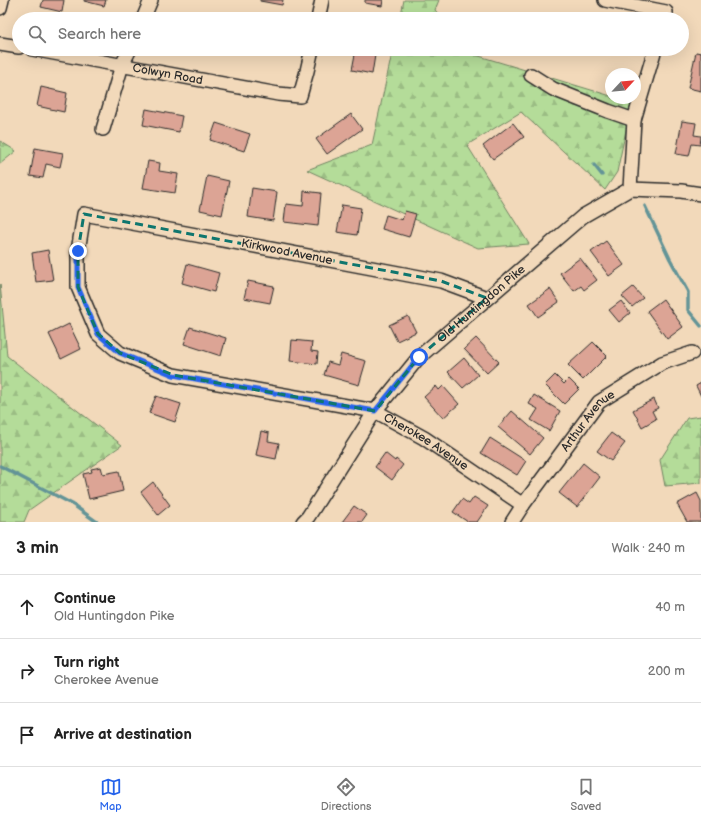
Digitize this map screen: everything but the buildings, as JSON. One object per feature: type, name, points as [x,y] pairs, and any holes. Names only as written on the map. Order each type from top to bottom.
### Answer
[{"type":"street","points":[[0,8],[2,0]]},
{"type":"street","points":[[146,12],[151,0]]},
{"type":"street","points":[[319,12],[322,0]]},
{"type":"street","points":[[605,0],[666,10]]},
{"type":"street","points":[[0,44],[12,46]]},
{"type":"street","name":"Colwyn Road","points":[[72,56],[278,94],[300,96],[310,56]]},
{"type":"street","points":[[103,129],[122,65],[126,56]]},
{"type":"street","points":[[653,56],[634,120],[630,188],[681,191],[701,194]]},
{"type":"street","points":[[531,75],[553,88],[634,120]]},
{"type":"street","name":"Old Huntingdon Pike","points":[[303,522],[308,517],[375,411],[419,357],[583,216],[630,188]]},
{"type":"street","name":"Kirkwood Avenue","points":[[84,214],[441,281],[487,298]]},
{"type":"street","name":"Cherokee Avenue","points":[[84,214],[78,251],[78,287],[98,334],[120,353],[173,375],[375,411],[424,438],[523,505]]},
{"type":"street","name":"Arthur Avenue","points":[[512,522],[600,402],[662,363],[692,353]]},
{"type":"highlighted area","points":[[84,214],[441,281],[487,298],[419,357],[375,411],[173,375],[120,353],[98,334],[78,287],[78,251]]},
{"type":"green space","points":[[404,0],[439,0],[435,10],[437,12],[401,12]]},
{"type":"green space","points":[[391,56],[479,56],[605,94],[605,104],[632,104],[617,172],[605,190],[521,112],[467,145],[529,244],[478,248],[307,170],[372,145]]},
{"type":"green space","points":[[0,141],[16,151],[0,164]]},
{"type":"green space","points":[[0,284],[7,356],[122,445],[29,510],[24,522],[0,522]]},
{"type":"green space","points":[[701,416],[701,483],[665,486],[660,460],[687,418]]},
{"type":"waterway","points":[[594,165],[602,175]]},
{"type":"waterway","points":[[645,206],[670,259],[688,292],[688,310],[701,326]]},
{"type":"waterway","points":[[0,466],[72,504],[97,522]]},
{"type":"route","points":[[78,251],[78,287],[98,334],[120,353],[173,375],[375,411],[419,357]]}]
